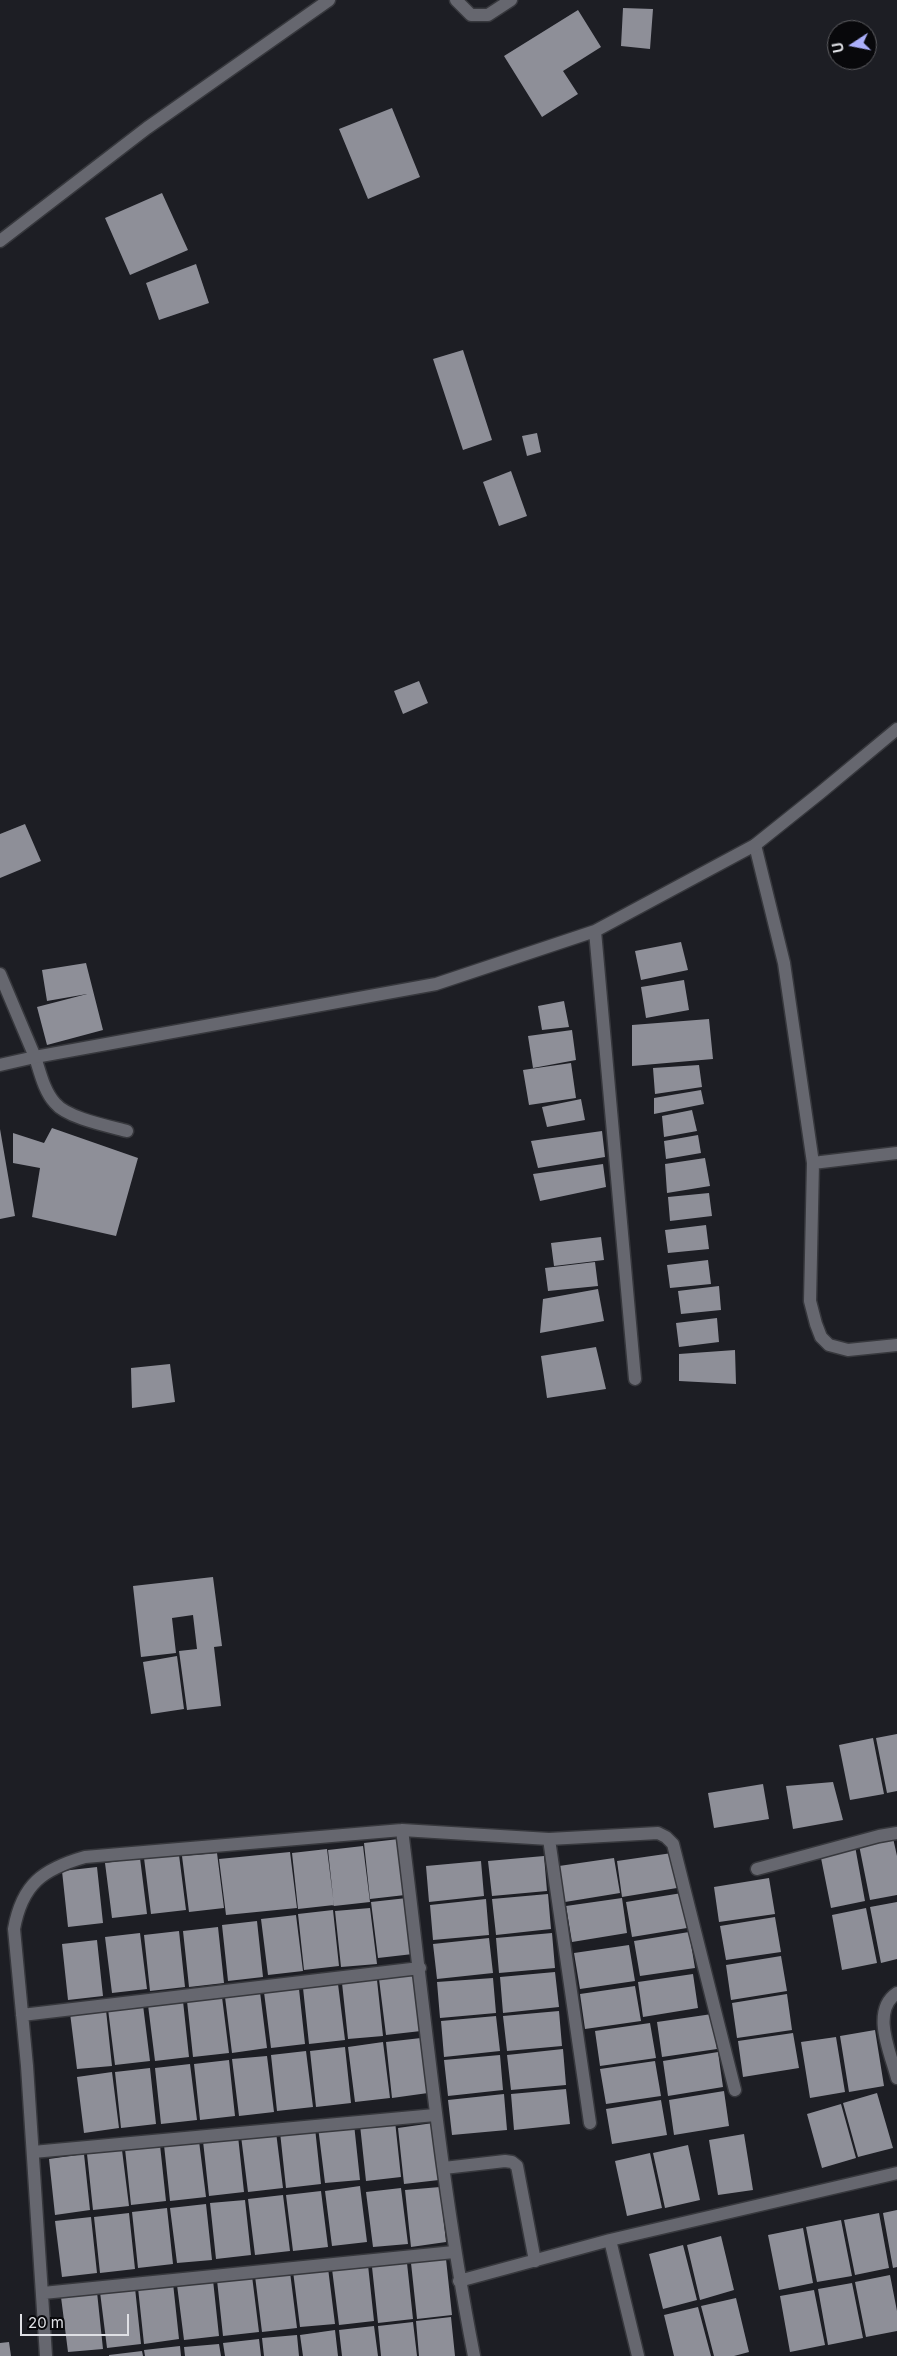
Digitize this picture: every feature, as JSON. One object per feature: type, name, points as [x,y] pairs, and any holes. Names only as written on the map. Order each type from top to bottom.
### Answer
[{"type":"street","points":[[0,241],[147,128],[329,0]]},
{"type":"street","points":[[456,0],[471,15],[488,15],[511,0]]},
{"type":"street","points":[[0,1065],[436,984],[595,931],[755,844],[820,794],[897,729]]},
{"type":"street","points":[[755,844],[784,963],[813,1163],[810,1301],[816,1324],[821,1337],[829,1345],[848,1350],[897,1345]]},
{"type":"street","points":[[595,931],[635,1380]]},
{"type":"street","points":[[0,974],[35,1057],[45,1086],[55,1104],[76,1116],[126,1131]]},
{"type":"street","points":[[813,1163],[897,1153]]},
{"type":"street","points":[[402,1830],[454,2252],[474,2356]]},
{"type":"street","points":[[46,2356],[33,2152],[14,1929],[18,1908],[37,1878],[58,1865],[85,1857],[402,1830],[549,1839],[658,1833],[666,1837],[672,1844],[735,2090]]},
{"type":"street","points":[[757,1869],[879,1836],[897,1833]]},
{"type":"street","points":[[549,1839],[590,2123]]},
{"type":"street","points":[[22,2015],[420,1968]]},
{"type":"street","points":[[897,1993],[890,1998],[884,2010],[884,2026],[897,2078]]},
{"type":"street","points":[[33,2152],[436,2115]]},
{"type":"street","points":[[444,2168],[505,2161],[512,2162],[517,2166],[535,2261]]},
{"type":"street","points":[[459,2281],[610,2240],[897,2173]]},
{"type":"street","points":[[610,2240],[638,2356]]},
{"type":"street","points":[[43,2293],[454,2252]]},
{"type":"building","points":[[623,8],[653,9],[650,49],[621,46]]},
{"type":"building","points":[[578,10],[601,47],[563,71],[578,94],[542,117],[504,56]]},
{"type":"building","points":[[392,108],[420,177],[368,199],[339,129]]},
{"type":"building","points":[[162,193],[188,250],[130,275],[105,218]]},
{"type":"building","points":[[196,264],[209,303],[159,320],[146,283]]},
{"type":"building","points":[[463,350],[492,440],[463,450],[433,359]]},
{"type":"building","points":[[537,433],[541,452],[527,456],[522,436]]},
{"type":"building","points":[[511,471],[527,516],[499,526],[483,482]]},
{"type":"building","points":[[419,681],[428,703],[403,714],[394,691]]},
{"type":"building","points":[[25,824],[41,861],[0,878],[0,834]]},
{"type":"building","points":[[681,942],[688,970],[641,980],[635,951]]},
{"type":"building","points":[[86,963],[103,1030],[47,1045],[37,1007],[87,994],[47,1001],[42,970]]},
{"type":"building","points":[[684,980],[689,1010],[646,1018],[641,987]]},
{"type":"building","points":[[564,1001],[569,1027],[542,1030],[538,1006]]},
{"type":"building","points":[[709,1019],[713,1059],[632,1066],[632,1025]]},
{"type":"building","points":[[572,1030],[576,1060],[533,1068],[528,1036]]},
{"type":"building","points":[[571,1063],[576,1098],[529,1105],[523,1070]]},
{"type":"building","points":[[699,1065],[702,1087],[655,1094],[653,1068]]},
{"type":"building","points":[[701,1090],[704,1104],[654,1114],[654,1098]]},
{"type":"building","points":[[581,1099],[585,1120],[547,1127],[542,1107]]},
{"type":"building","points":[[692,1110],[697,1131],[664,1137],[662,1116]]},
{"type":"building","points":[[52,1128],[138,1158],[116,1236],[32,1217],[40,1168],[13,1163],[13,1133],[44,1143]]},
{"type":"building","points":[[0,1129],[15,1216],[0,1219]]},
{"type":"building","points":[[602,1131],[605,1157],[538,1168],[531,1141]]},
{"type":"building","points":[[698,1135],[701,1153],[666,1159],[664,1141]]},
{"type":"building","points":[[705,1158],[710,1186],[667,1193],[665,1164]]},
{"type":"building","points":[[603,1164],[606,1187],[540,1201],[533,1174]]},
{"type":"building","points":[[709,1193],[712,1216],[670,1221],[668,1197]]},
{"type":"building","points":[[706,1225],[709,1249],[668,1253],[665,1230]]},
{"type":"building","points":[[601,1237],[604,1260],[554,1266],[551,1243]]},
{"type":"building","points":[[708,1260],[711,1284],[670,1288],[667,1265]]},
{"type":"building","points":[[595,1262],[598,1286],[548,1291],[545,1268]]},
{"type":"building","points":[[719,1286],[721,1310],[681,1314],[678,1291]]},
{"type":"building","points":[[598,1289],[604,1321],[540,1333],[543,1299]]},
{"type":"building","points":[[717,1318],[719,1342],[679,1347],[676,1323]]},
{"type":"building","points":[[596,1347],[606,1389],[547,1398],[541,1356]]},
{"type":"building","points":[[735,1350],[736,1384],[679,1381],[679,1354]]},
{"type":"building","points":[[170,1364],[175,1402],[132,1408],[131,1368]]},
{"type":"building","points":[[213,1577],[222,1646],[214,1647],[221,1706],[187,1710],[179,1651],[197,1649],[193,1615],[172,1618],[176,1653],[141,1657],[133,1586]]},
{"type":"building","points":[[177,1656],[184,1709],[151,1714],[143,1662]]},
{"type":"building","points":[[897,1734],[897,1791],[887,1793],[876,1738]]},
{"type":"building","points":[[873,1738],[884,1794],[850,1800],[839,1745]]},
{"type":"building","points":[[833,1782],[843,1820],[793,1829],[786,1786]]},
{"type":"building","points":[[763,1784],[769,1819],[714,1828],[708,1793]]},
{"type":"building","points":[[893,1838],[897,1856],[897,1895],[870,1900],[859,1845]]},
{"type":"building","points":[[399,1839],[405,1895],[370,1899],[364,1843]]},
{"type":"building","points":[[363,1846],[370,1902],[334,1906],[328,1850]]},
{"type":"building","points":[[855,1846],[865,1901],[831,1908],[820,1853]]},
{"type":"building","points":[[327,1849],[334,1905],[298,1909],[292,1853]]},
{"type":"building","points":[[290,1852],[297,1908],[226,1915],[219,1859]]},
{"type":"building","points":[[217,1853],[224,1908],[189,1912],[182,1856]]},
{"type":"building","points":[[672,1853],[677,1888],[622,1897],[617,1861]]},
{"type":"building","points":[[179,1855],[186,1910],[151,1914],[144,1858]]},
{"type":"building","points":[[544,1856],[547,1891],[492,1896],[488,1861]]},
{"type":"building","points":[[140,1858],[147,1914],[112,1918],[105,1863]]},
{"type":"building","points":[[614,1858],[620,1893],[565,1902],[559,1866]]},
{"type":"building","points":[[481,1861],[484,1896],[429,1902],[426,1866]]},
{"type":"building","points":[[97,1867],[103,1923],[68,1927],[62,1871]]},
{"type":"building","points":[[769,1878],[775,1914],[719,1922],[714,1887]]},
{"type":"building","points":[[682,1893],[687,1928],[632,1937],[626,1902]]},
{"type":"building","points":[[548,1894],[551,1929],[496,1935],[492,1899]]},
{"type":"building","points":[[407,1898],[413,1954],[378,1958],[371,1902]]},
{"type":"building","points":[[622,1898],[627,1933],[572,1942],[566,1906]]},
{"type":"building","points":[[486,1899],[489,1935],[433,1940],[430,1905]]},
{"type":"building","points":[[897,1902],[897,1959],[881,1963],[870,1907]]},
{"type":"building","points":[[370,1908],[377,1964],[341,1967],[335,1911]]},
{"type":"building","points":[[866,1908],[877,1963],[842,1970],[832,1915]]},
{"type":"building","points":[[333,1910],[339,1966],[304,1970],[298,1914]]},
{"type":"building","points":[[296,1915],[303,1971],[268,1975],[261,1919]]},
{"type":"building","points":[[775,1917],[781,1952],[726,1960],[720,1926]]},
{"type":"building","points":[[257,1921],[263,1977],[228,1981],[222,1925]]},
{"type":"building","points":[[218,1927],[224,1983],[189,1987],[183,1931]]},
{"type":"building","points":[[179,1931],[185,1987],[150,1991],[144,1935]]},
{"type":"building","points":[[689,1932],[695,1968],[640,1976],[634,1941]]},
{"type":"building","points":[[140,1933],[147,1989],[112,1993],[105,1937]]},
{"type":"building","points":[[552,1933],[555,1968],[499,1973],[496,1938]]},
{"type":"building","points":[[489,1938],[493,1973],[437,1979],[433,1944]]},
{"type":"building","points":[[97,1940],[103,1996],[68,2000],[62,1944]]},
{"type":"building","points":[[629,1945],[635,1981],[580,1989],[574,1953]]},
{"type":"building","points":[[781,1956],[787,1991],[731,2000],[726,1965]]},
{"type":"building","points":[[555,1972],[559,2007],[503,2013],[500,1977]]},
{"type":"building","points":[[693,1974],[698,2008],[643,2017],[638,1982]]},
{"type":"building","points":[[414,1975],[421,2031],[386,2035],[379,1979]]},
{"type":"building","points":[[493,1978],[496,2013],[440,2018],[437,1982]]},
{"type":"building","points":[[377,1980],[383,2036],[348,2039],[342,1983]]},
{"type":"building","points":[[338,1984],[345,2040],[309,2044],[303,1988]]},
{"type":"building","points":[[635,1986],[641,2021],[585,2029],[580,1994]]},
{"type":"building","points":[[299,1989],[305,2044],[271,2048],[264,1992]]},
{"type":"building","points":[[260,1992],[267,2048],[232,2053],[225,1997]]},
{"type":"building","points":[[787,1994],[792,2030],[737,2038],[732,2003]]},
{"type":"building","points":[[222,1997],[229,2053],[193,2057],[187,2001]]},
{"type":"building","points":[[183,2001],[189,2057],[155,2061],[148,2005]]},
{"type":"building","points":[[143,2005],[150,2061],[115,2065],[108,2009]]},
{"type":"building","points":[[106,2010],[112,2066],[77,2069],[70,2013]]},
{"type":"building","points":[[559,2011],[562,2046],[507,2051],[503,2016]]},
{"type":"building","points":[[712,2014],[717,2049],[662,2057],[657,2022]]},
{"type":"building","points":[[496,2016],[500,2051],[444,2057],[441,2021]]},
{"type":"building","points":[[650,2023],[656,2058],[600,2066],[595,2031]]},
{"type":"building","points":[[875,2030],[884,2086],[849,2092],[840,2036]]},
{"type":"building","points":[[793,2033],[799,2068],[743,2077],[738,2041]]},
{"type":"building","points":[[836,2037],[845,2092],[810,2098],[801,2042]]},
{"type":"building","points":[[421,2038],[428,2093],[392,2098],[386,2042]]},
{"type":"building","points":[[383,2042],[390,2098],[355,2102],[348,2047]]},
{"type":"building","points":[[345,2047],[351,2103],[316,2107],[310,2051]]},
{"type":"building","points":[[563,2049],[566,2085],[511,2090],[507,2055]]},
{"type":"building","points":[[306,2051],[313,2107],[277,2111],[271,2055]]},
{"type":"building","points":[[718,2052],[723,2087],[668,2096],[663,2061]]},
{"type":"building","points":[[500,2055],[503,2090],[448,2096],[444,2060]]},
{"type":"building","points":[[267,2056],[274,2112],[239,2116],[232,2059]]},
{"type":"building","points":[[229,2060],[235,2116],[200,2120],[194,2064]]},
{"type":"building","points":[[655,2061],[661,2096],[606,2104],[600,2069]]},
{"type":"building","points":[[190,2064],[197,2120],[161,2124],[155,2068]]},
{"type":"building","points":[[150,2068],[156,2124],[121,2128],[115,2072]]},
{"type":"building","points":[[112,2072],[119,2128],[84,2133],[77,2077]]},
{"type":"building","points":[[566,2089],[570,2124],[514,2130],[511,2094]]},
{"type":"building","points":[[724,2091],[729,2126],[674,2135],[669,2100]]},
{"type":"building","points":[[877,2093],[893,2148],[858,2157],[843,2103]]},
{"type":"building","points":[[504,2094],[507,2130],[452,2135],[448,2100]]},
{"type":"building","points":[[661,2100],[667,2135],[612,2144],[606,2109]]},
{"type":"building","points":[[841,2104],[856,2158],[822,2168],[807,2114]]},
{"type":"building","points":[[395,2121],[401,2177],[366,2181],[360,2125]]},
{"type":"building","points":[[433,2123],[439,2180],[404,2184],[398,2128]]},
{"type":"building","points":[[354,2124],[360,2180],[325,2183],[318,2127]]},
{"type":"building","points":[[315,2128],[321,2184],[286,2188],[280,2132]]},
{"type":"building","points":[[276,2132],[283,2188],[248,2192],[241,2136]]},
{"type":"building","points":[[744,2134],[753,2190],[718,2195],[709,2140]]},
{"type":"building","points":[[238,2136],[244,2192],[209,2196],[203,2141]]},
{"type":"building","points":[[199,2141],[206,2197],[170,2201],[164,2145]]},
{"type":"building","points":[[160,2145],[166,2201],[131,2205],[125,2149]]},
{"type":"building","points":[[688,2145],[700,2200],[665,2208],[653,2153]]},
{"type":"building","points":[[122,2150],[129,2206],[93,2210],[87,2154]]},
{"type":"building","points":[[650,2153],[662,2208],[627,2216],[615,2161]]},
{"type":"building","points":[[84,2154],[90,2210],[55,2215],[49,2159]]},
{"type":"building","points":[[360,2186],[367,2242],[332,2246],[325,2191]]},
{"type":"building","points":[[440,2187],[446,2242],[411,2247],[405,2190]]},
{"type":"building","points":[[401,2188],[408,2244],[373,2247],[366,2192]]},
{"type":"building","points":[[321,2191],[328,2247],[293,2251],[286,2195]]},
{"type":"building","points":[[283,2195],[290,2251],[255,2255],[248,2199]]},
{"type":"building","points":[[245,2200],[251,2255],[216,2259],[210,2203]]},
{"type":"building","points":[[206,2204],[212,2260],[177,2263],[170,2208]]},
{"type":"building","points":[[167,2208],[173,2264],[138,2268],[132,2212]]},
{"type":"building","points":[[897,2210],[897,2267],[893,2268],[883,2213]]},
{"type":"building","points":[[129,2213],[135,2269],[100,2273],[94,2217]]},
{"type":"building","points":[[879,2213],[889,2268],[855,2275],[844,2220]]},
{"type":"building","points":[[91,2217],[97,2273],[62,2277],[55,2221]]},
{"type":"building","points":[[841,2220],[852,2276],[817,2282],[806,2227]]},
{"type":"building","points":[[803,2228],[813,2283],[779,2290],[768,2235]]},
{"type":"building","points":[[721,2236],[734,2290],[700,2300],[687,2245]]},
{"type":"building","points":[[683,2245],[697,2300],[663,2309],[649,2254]]},
{"type":"building","points":[[446,2259],[452,2315],[417,2319],[411,2263]]},
{"type":"building","points":[[407,2263],[413,2319],[378,2323],[372,2267]]},
{"type":"building","points":[[368,2265],[374,2321],[339,2325],[332,2269]]},
{"type":"building","points":[[328,2268],[335,2324],[300,2327],[293,2271]]},
{"type":"building","points":[[290,2272],[297,2328],[262,2332],[255,2276]]},
{"type":"building","points":[[890,2275],[897,2311],[897,2331],[866,2337],[855,2282]]},
{"type":"building","points":[[252,2276],[259,2332],[223,2336],[217,2280]]},
{"type":"building","points":[[213,2280],[219,2336],[184,2340],[177,2285]]},
{"type":"building","points":[[173,2283],[179,2339],[144,2344],[138,2288]]},
{"type":"building","points":[[852,2283],[863,2338],[828,2345],[818,2289]]},
{"type":"building","points":[[135,2288],[141,2344],[107,2348],[100,2292]]},
{"type":"building","points":[[814,2290],[825,2345],[790,2352],[780,2296]]},
{"type":"building","points":[[97,2292],[103,2349],[68,2352],[61,2297]]},
{"type":"building","points":[[736,2298],[749,2352],[734,2356],[714,2356],[701,2306]]},
{"type":"building","points":[[698,2307],[711,2356],[674,2356],[664,2315]]},
{"type":"building","points":[[451,2317],[455,2356],[419,2356],[416,2321]]},
{"type":"building","points":[[413,2322],[417,2356],[381,2356],[378,2326]]},
{"type":"building","points":[[374,2326],[378,2356],[342,2356],[339,2330]]},
{"type":"building","points":[[335,2330],[338,2356],[303,2356],[300,2335]]},
{"type":"building","points":[[297,2335],[299,2356],[264,2356],[262,2338]]},
{"type":"building","points":[[259,2339],[261,2356],[225,2356],[223,2343]]},
{"type":"building","points":[[9,2342],[11,2356],[0,2356],[0,2343]]},
{"type":"building","points":[[219,2344],[221,2356],[185,2356],[184,2347]]},
{"type":"building","points":[[180,2346],[181,2356],[145,2356],[144,2350]]},
{"type":"building","points":[[142,2351],[143,2356],[109,2356],[109,2355]]}]
